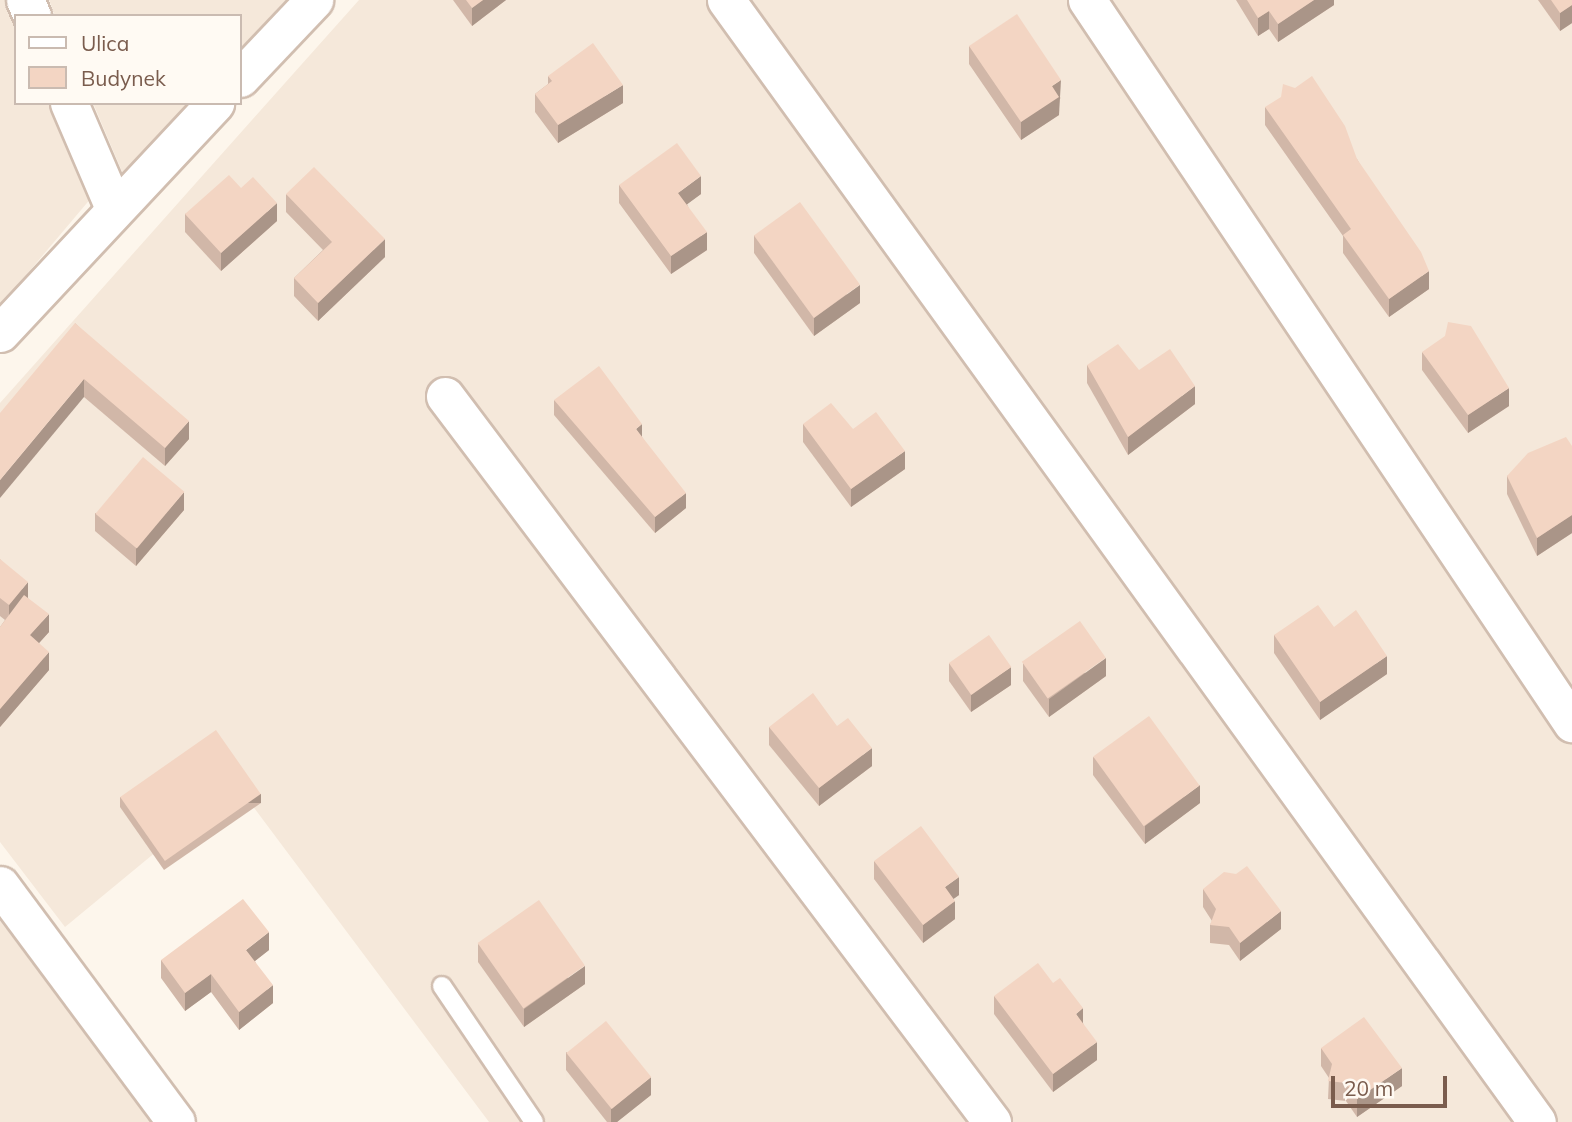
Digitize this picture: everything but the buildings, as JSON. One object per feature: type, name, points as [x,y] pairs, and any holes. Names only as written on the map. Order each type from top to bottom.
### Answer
[{"type":"street","points":[[242,76],[314,0]]},
{"type":"street","points":[[726,0],[1537,1122]]},
{"type":"street","points":[[1087,0],[1572,723]]},
{"type":"street","points":[[70,105],[114,208]]},
{"type":"street","points":[[0,333],[213,105]]},
{"type":"street","points":[[445,396],[992,1122]]},
{"type":"street","points":[[0,885],[176,1122]]},
{"type":"lane","points":[[442,986],[534,1122]]},
{"type":"shaded area","points":[[0,0],[13,0],[16,14],[14,105],[56,105],[92,197],[0,306]]},
{"type":"shaded area","points":[[49,0],[286,0],[242,47],[242,14],[54,14]]},
{"type":"shaded area","points":[[359,0],[1572,0],[1572,1122],[489,1122],[237,785],[65,927],[0,842],[0,403]]},
{"type":"shaded area","points":[[94,105],[187,105],[123,174]]},
{"type":"shaded area","points":[[0,921],[155,1122],[0,1122]]}]
